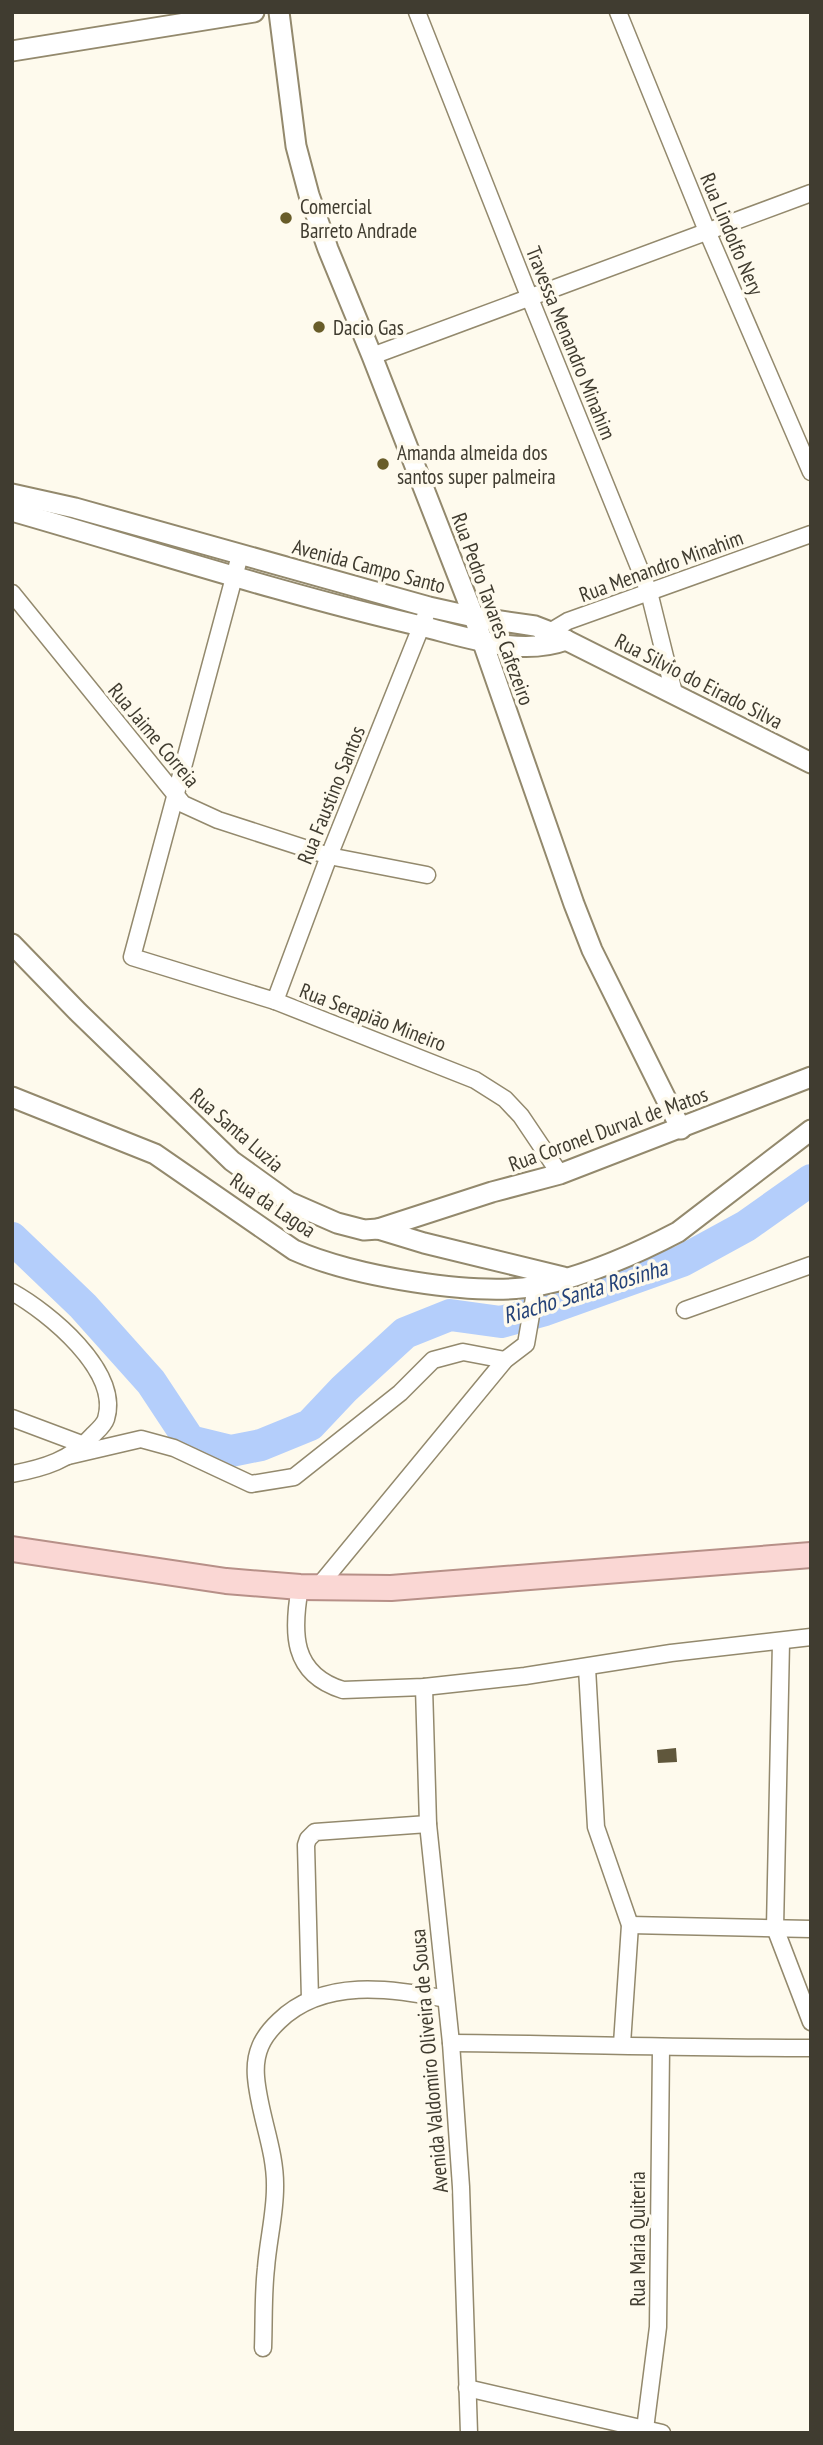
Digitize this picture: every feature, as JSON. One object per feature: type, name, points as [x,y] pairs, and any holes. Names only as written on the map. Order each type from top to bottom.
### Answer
[{"type":"main road","points":[[12,1549],[226,1581],[309,1587],[391,1588],[811,1555]]},
{"type":"street","points":[[12,51],[254,12]]},
{"type":"street","name":"Rua Pedro Tavares Cafezeiro","points":[[279,12],[299,158],[328,249],[474,617],[573,904],[592,950],[681,1129]]},
{"type":"street","name":"Travessa Menandro Minahim","points":[[417,12],[528,296],[649,592],[674,693]]},
{"type":"street","name":"Rua Lindolfo Nery","points":[[618,12],[707,231],[811,472]]},
{"type":"street","points":[[372,356],[811,193]]},
{"type":"street","name":"Avenida Campo Santo","points":[[12,494],[75,508],[429,607],[525,624],[566,640]]},
{"type":"street","points":[[12,511],[234,577],[482,641],[531,647],[553,645],[566,640]]},
{"type":"street","name":"Rua Menandro Minahim","points":[[531,647],[548,631],[568,621],[811,534]]},
{"type":"street","points":[[175,797],[240,555]]},
{"type":"street","name":"Rua Jaime Correia","points":[[12,593],[175,797],[195,811],[329,856],[426,875]]},
{"type":"street","name":"Rua Faustino Santos","points":[[275,1001],[329,856],[429,607]]},
{"type":"street","name":"Rua Silvio do Eirado Silva","points":[[566,640],[811,763]]},
{"type":"street","name":"Rua Serapião Mineiro","points":[[175,797],[132,957],[275,1001],[475,1080],[505,1100],[521,1116],[560,1174]]},
{"type":"street","name":"Rua Santa Luzia","points":[[12,944],[232,1161],[289,1202],[337,1223],[364,1230],[378,1228],[568,1278]]},
{"type":"street","name":"Rua Coronel Durval de Matos","points":[[378,1228],[560,1174],[811,1077]]},
{"type":"street","name":"Rua da Lagoa","points":[[12,1097],[155,1154],[294,1250],[319,1262],[354,1272],[447,1285],[506,1289],[536,1286],[568,1278],[607,1264],[678,1232],[811,1130]]},
{"type":"street","points":[[685,1311],[811,1265]]},
{"type":"street","points":[[536,1286],[526,1343],[505,1360],[309,1587],[294,1619],[295,1640],[309,1668],[320,1679],[343,1690],[424,1687],[811,1637]]},
{"type":"street","points":[[12,1292],[64,1330],[98,1371],[108,1405],[106,1422],[85,1445],[39,1469],[12,1474]]},
{"type":"street","points":[[68,1456],[141,1439],[174,1448],[251,1485],[294,1477],[400,1393],[433,1360],[463,1352],[505,1360]]},
{"type":"street","points":[[12,1418],[85,1445]]},
{"type":"street","points":[[781,1642],[775,1928],[811,2022]]},
{"type":"street","points":[[587,1668],[596,1828],[630,1925],[622,2044]]},
{"type":"street","name":"Avenida Valdomiro Oliveira de Sousa","points":[[424,1687],[428,1824],[451,2043],[461,2187],[469,2433]]},
{"type":"street","points":[[310,1999],[308,1839],[315,1832],[428,1824]]},
{"type":"street","points":[[630,1925],[811,1929]]},
{"type":"street","points":[[263,2348],[265,2271],[275,2189],[274,2160],[257,2087],[256,2056],[265,2035],[288,2011],[325,1994],[381,1989],[446,1999]]},
{"type":"street","points":[[451,2043],[811,2048]]},
{"type":"street","name":"Rua Maria Quiteria","points":[[654,2431],[661,2048]]},
{"type":"street","points":[[467,2388],[654,2431]]},
{"type":"building","points":[[676,1748],[677,1762],[658,1763],[657,1750]]},
{"type":"waterway","name":"Riacho Santa Rosinha","points":[[12,1238],[83,1306],[151,1382],[190,1441],[231,1451],[261,1445],[310,1425],[344,1389],[405,1333],[450,1315],[501,1322],[545,1310],[682,1261],[746,1226],[811,1180]]},
{"type":"place","name":"Comercial Barreto Andrade","points":[[286,218]]},
{"type":"place","name":"Dacio Gas","points":[[319,327]]},
{"type":"place","name":"Amanda almeida dos santos super palmeira","points":[[383,464]]}]
